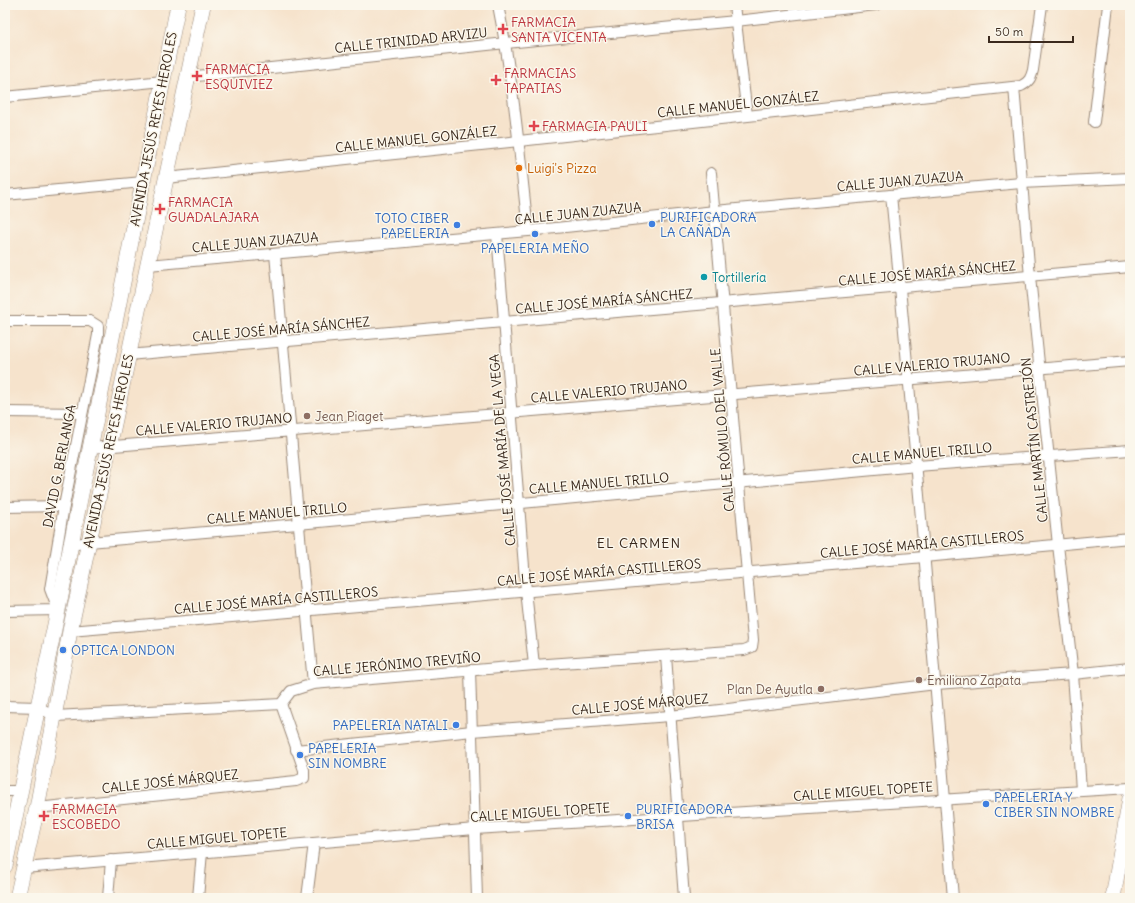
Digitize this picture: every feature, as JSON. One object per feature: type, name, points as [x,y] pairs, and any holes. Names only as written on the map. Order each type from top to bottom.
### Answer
[{"type":"street","name":"AVENIDA JESÚS REYES HEROLES","points":[[5,866],[58,610],[178,5]]},
{"type":"street","name":"AVENIDA JESÚS REYES HEROLES","points":[[17,898],[37,808],[70,631],[203,5]]},
{"type":"street","points":[[498,5],[506,43],[519,141],[528,231]]},
{"type":"street","points":[[734,5],[747,115]]},
{"type":"street","name":"CALLE TRINIDAD ARVIZU","points":[[188,76],[736,21],[876,5]]},
{"type":"street","name":"CALLE MANUEL GONZÁLEZ","points":[[166,178],[1014,87],[1026,83],[1031,78],[1042,5]]},
{"type":"street","points":[[1094,122],[1108,5]]},
{"type":"street","points":[[5,97],[163,80]]},
{"type":"street","name":"CALLE MARTÍN CASTREJÓN","points":[[1014,87],[1030,276],[1073,674],[1081,790]]},
{"type":"street","name":"CALLE RÓMULO DEL VALLE","points":[[711,173],[748,572],[753,640],[752,647]]},
{"type":"street","name":"CALLE JUAN ZUAZUA","points":[[148,264],[497,234],[715,211],[1021,183],[1130,178]]},
{"type":"street","points":[[5,194],[143,182]]},
{"type":"street","points":[[891,195],[910,379],[916,466],[936,684],[953,898]]},
{"type":"street","name":"CALLE JOSÉ MARÍA DE LA VEGA","points":[[497,234],[526,591],[534,664]]},
{"type":"street","points":[[275,254],[313,684]]},
{"type":"street","name":"CALLE JOSÉ MARÍA SÁNCHEZ","points":[[128,355],[1130,267]]},
{"type":"street","name":"DAVID G. BERLANGA","points":[[5,321],[90,321],[98,326],[98,335],[64,506],[50,589],[58,610]]},
{"type":"street","name":"CALLE VALERIO TRUJANO","points":[[90,448],[1130,361]]},
{"type":"street","points":[[5,412],[82,413]]},
{"type":"street","name":"CALLE MANUEL TRILLO","points":[[71,545],[89,542],[298,524],[916,466],[1130,450]]},
{"type":"street","points":[[5,507],[64,506]]},
{"type":"street","name":"CALLE JOSÉ MARÍA CASTILLEROS","points":[[70,631],[1130,538]]},
{"type":"street","points":[[5,611],[58,610]]},
{"type":"street","name":"CALLE JERÓNIMO TREVIÑO","points":[[281,704],[291,691],[313,684],[534,664],[744,650],[752,647]]},
{"type":"street","points":[[666,656],[684,898]]},
{"type":"street","name":"CALLE JOSÉ MÁRQUEZ","points":[[37,808],[296,781],[304,778],[304,770],[296,750],[472,731],[670,716],[936,684],[1073,674],[1130,668]]},
{"type":"street","points":[[470,670],[477,898]]},
{"type":"street","points":[[5,706],[38,707],[55,716],[281,704],[296,750]]},
{"type":"street","name":"CALLE MIGUEL TOPETE","points":[[24,868],[475,829],[1130,788]]},
{"type":"street","points":[[5,791],[21,791]]},
{"type":"street","points":[[1114,898],[1130,798]]},
{"type":"street","points":[[307,898],[314,843]]},
{"type":"street","points":[[198,898],[202,852]]},
{"type":"street","points":[[108,898],[111,860]]},
{"type":"place","name":"FARMACIA SANTA VICENTA","points":[[503,29]]},
{"type":"place","name":"FARMACIA ESQUIVIEZ","points":[[197,76]]},
{"type":"place","name":"FARMACIAS TAPATIAS","points":[[496,80]]},
{"type":"place","name":"FARMACIA PAULI","points":[[534,126]]},
{"type":"place","name":"Luigi's Pizza","points":[[519,168]]},
{"type":"place","name":"FARMACIA GUADALAJARA","points":[[160,209]]},
{"type":"place","name":"PURIFICADORA LA CAÑADA","points":[[652,224]]},
{"type":"place","name":"TOTO CIBER PAPELERIA","points":[[457,225]]},
{"type":"place","name":"PAPELERIA MEÑO","points":[[535,234]]},
{"type":"place","name":"Tortillería","points":[[704,277]]},
{"type":"place","name":"Jean Piaget","points":[[307,416]]},
{"type":"place","name":"OPTICA LONDON","points":[[63,650]]},
{"type":"place","name":"Emiliano Zapata","points":[[919,680]]},
{"type":"place","name":"Plan De Ayutla","points":[[821,689]]},
{"type":"place","name":"PAPELERIA NATALI","points":[[456,725]]},
{"type":"place","name":"PAPELERIA SIN NOMBRE","points":[[300,755]]},
{"type":"place","name":"PAPELERIA Y CIBER SIN NOMBRE","points":[[986,804]]},
{"type":"place","name":"FARMACIA ESCOBEDO","points":[[44,816]]},
{"type":"place","name":"PURIFICADORA BRISA","points":[[628,816]]},
{"type":"district","name":"EL CARMEN","points":[[639,543]]}]
